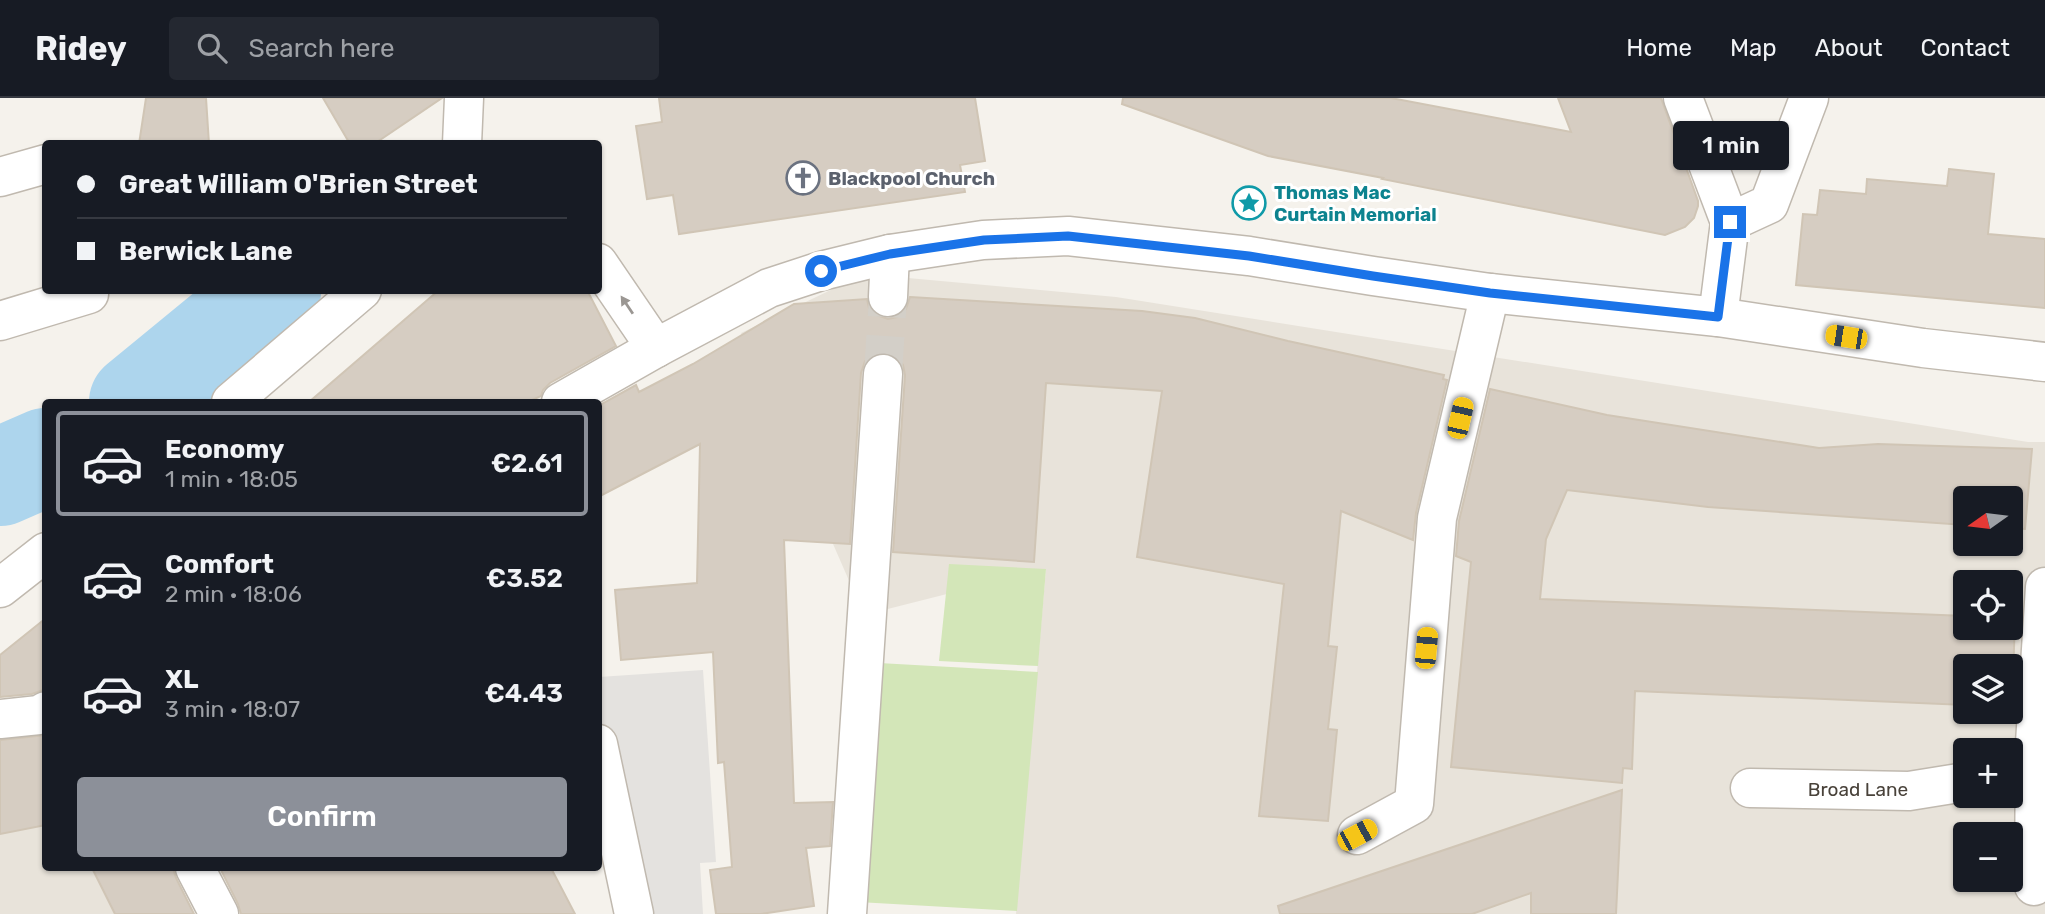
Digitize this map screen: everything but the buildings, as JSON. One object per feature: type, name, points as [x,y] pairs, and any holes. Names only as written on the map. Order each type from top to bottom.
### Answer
[{"type":"street","points":[[462,140],[464,98]]},
{"type":"street","points":[[1683,98],[1730,222],[1718,317]]},
{"type":"street","points":[[1730,222],[1769,204],[1809,98]]},
{"type":"street","points":[[0,177],[42,165]]},
{"type":"street","points":[[566,399],[769,288],[821,271],[890,254],[984,240],[1068,236],[1249,256],[1490,293],[1718,317],[1923,348],[2045,362]]},
{"type":"street","points":[[888,297],[890,254]]},
{"type":"street","points":[[602,268],[656,348]]},
{"type":"street","points":[[1357,835],[1414,804],[1437,518],[1490,293]]},
{"type":"street","points":[[0,321],[89,294]]},
{"type":"street","points":[[235,399],[357,294]]},
{"type":"street","points":[[847,914],[883,374]]},
{"type":"street","points":[[0,588],[42,554]]},
{"type":"street","points":[[2035,886],[2032,759],[2045,587]]},
{"type":"street","points":[[0,719],[42,713]]},
{"type":"street","points":[[602,763],[634,914]]},
{"type":"street","name":"Broad Lane","points":[[1750,788],[1909,790],[1953,784]]},
{"type":"street","points":[[197,871],[219,914]]},
{"type":"shaded area","points":[[864,274],[1116,297],[2028,442],[2045,442],[2045,914],[1016,914],[1046,569],[864,615],[741,333]]},
{"type":"shaded area","points":[[703,670],[716,862],[700,863],[703,914],[636,914],[602,848],[602,677]]},
{"type":"shaded area","points":[[42,722],[42,871],[105,871],[116,914],[0,914],[0,732]]},
{"type":"green space","points":[[949,564],[1046,569],[1038,666],[939,661]]},
{"type":"green space","points":[[879,663],[1038,672],[1017,911],[858,902]]},
{"type":"waterway","points":[[142,399],[270,294]]},
{"type":"waterway","points":[[0,477],[42,459]]},
{"type":"tunnel","points":[[883,374],[888,297]]},
{"type":"place","name":"Blackpool Church","points":[[803,178]]},
{"type":"place","name":"Thomas Mac Curtain Memorial","points":[[1249,203]]},
{"type":"route","points":[[821,271],[890,254],[984,240],[1068,236],[1249,256],[1490,293],[1718,317],[1730,222]]}]
